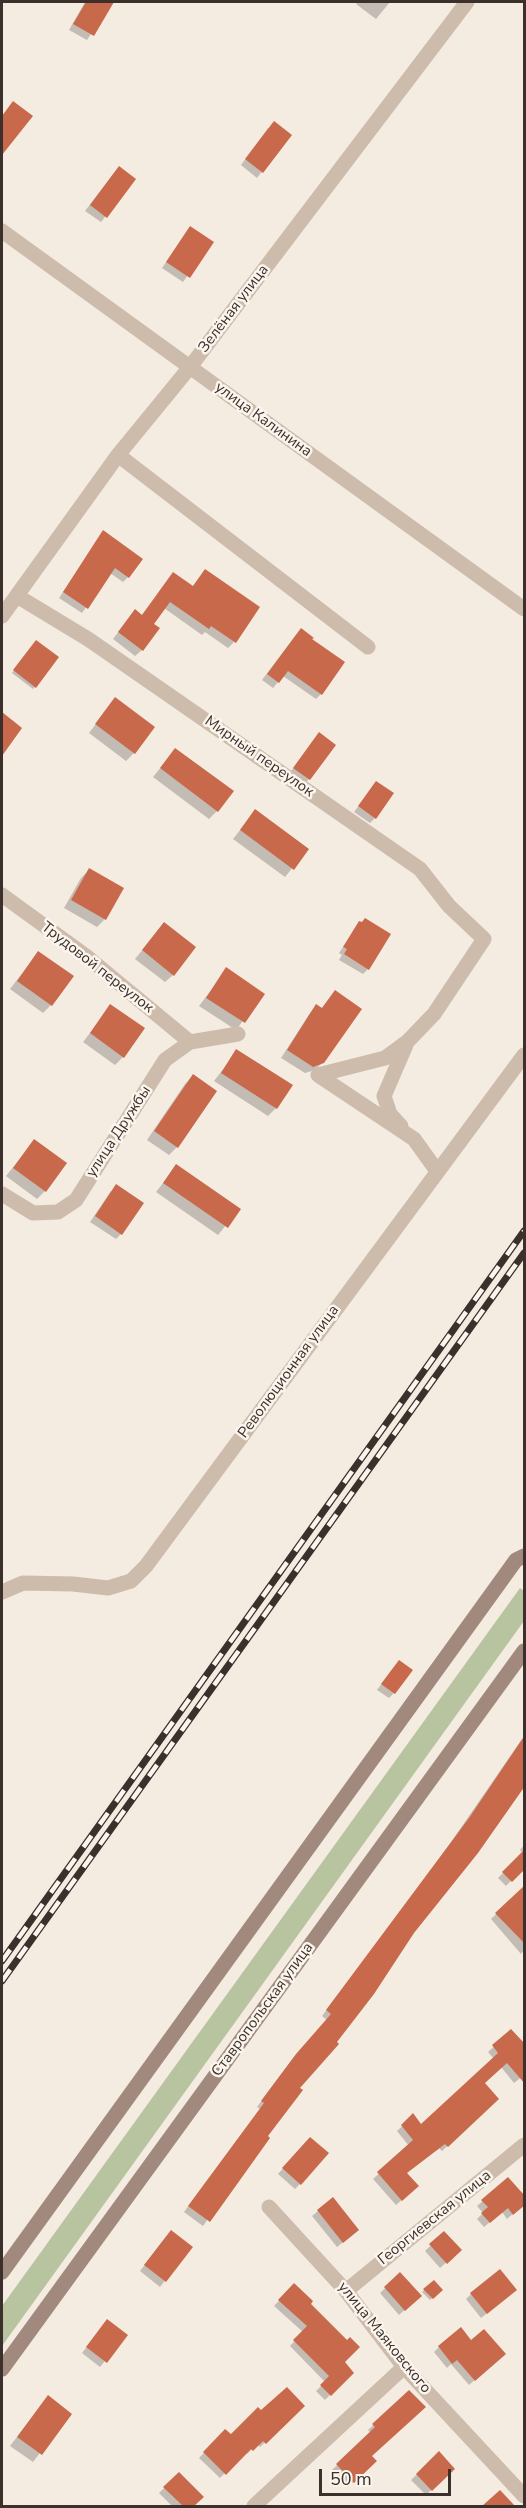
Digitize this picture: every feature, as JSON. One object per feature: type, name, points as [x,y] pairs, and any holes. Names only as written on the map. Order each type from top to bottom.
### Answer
[{"type":"main road","points":[[2,2272],[516,1560],[525,1556]]},
{"type":"main road","name":"Ставропольская улица","points":[[2,2369],[525,1651]]},
{"type":"street","name":"Зелёная улица","points":[[2,616],[11,597],[118,455],[190,367],[467,2]]},
{"type":"street","name":"улица Калинина","points":[[2,231],[525,609]]},
{"type":"street","points":[[118,455],[368,647]]},
{"type":"street","name":"Мирный переулок","points":[[11,597],[88,639],[420,868],[448,906],[484,939],[434,1014],[408,1041]]},
{"type":"street","name":"Трудовой переулок","points":[[2,895],[86,956],[190,1042]]},
{"type":"street","name":"улица Дружбы","points":[[2,1194],[33,1213],[58,1212],[76,1200],[165,1060],[190,1042],[238,1034]]},
{"type":"street","points":[[408,1041],[385,1058],[318,1075],[414,1138]]},
{"type":"street","points":[[408,1041],[392,1072],[384,1096],[390,1114],[414,1138],[437,1171]]},
{"type":"street","name":"Революционная улица","points":[[2,1592],[23,1583],[73,1584],[108,1588],[131,1581],[168,1538],[437,1171],[525,1055]]},
{"type":"street","name":"Георгиевская улица","points":[[346,2291],[525,2145]]},
{"type":"street","name":"улица Маяковского","points":[[269,2207],[346,2291],[404,2367],[525,2496]]},
{"type":"street","points":[[254,2506],[404,2367]]},
{"type":"green space","points":[[520,1588],[524,1591],[524,1621],[2,2346],[2,2306]]},
{"type":"building","points":[[86,2],[114,2],[94,36],[73,24]]},
{"type":"building","points":[[13,101],[33,116],[2,155],[2,116]]},
{"type":"building","points":[[274,121],[292,135],[263,173],[245,159]]},
{"type":"building","points":[[119,166],[136,179],[107,218],[90,205]]},
{"type":"building","points":[[190,226],[214,242],[190,278],[166,262]]},
{"type":"building","points":[[103,530],[143,559],[129,578],[115,568],[88,609],[63,592]]},
{"type":"building","points":[[205,569],[260,607],[236,643],[211,626],[209,629],[170,602],[154,624],[160,628],[143,651],[118,632],[135,609],[142,615],[173,572],[193,586]]},
{"type":"building","points":[[301,628],[314,638],[312,639],[345,662],[322,695],[288,671],[279,683],[267,674]]},
{"type":"building","points":[[36,640],[59,657],[36,688],[13,670]]},
{"type":"building","points":[[115,697],[155,727],[135,754],[95,724]]},
{"type":"building","points":[[2,712],[22,728],[2,756]]},
{"type":"building","points":[[319,732],[336,745],[310,780],[293,768]]},
{"type":"building","points":[[175,748],[234,791],[218,812],[160,768]]},
{"type":"building","points":[[376,781],[394,793],[376,819],[358,806]]},
{"type":"building","points":[[255,809],[309,849],[294,870],[240,830]]},
{"type":"building","points":[[89,868],[124,888],[106,920],[71,900]]},
{"type":"building","points":[[365,918],[391,934],[369,970],[344,954],[347,949],[343,947],[359,921],[362,922]]},
{"type":"building","points":[[164,922],[196,947],[174,976],[142,950]]},
{"type":"building","points":[[38,951],[74,976],[52,1006],[17,981]]},
{"type":"building","points":[[226,967],[265,994],[245,1023],[206,998]]},
{"type":"building","points":[[335,990],[362,1009],[324,1063],[313,1067],[287,1050],[316,1004],[322,1008]]},
{"type":"building","points":[[110,1004],[145,1028],[124,1058],[90,1033]]},
{"type":"building","points":[[236,1049],[293,1085],[277,1109],[221,1073]]},
{"type":"building","points":[[193,1074],[217,1091],[178,1148],[154,1131]]},
{"type":"building","points":[[34,1139],[67,1163],[46,1192],[13,1168]]},
{"type":"building","points":[[176,1164],[241,1209],[228,1228],[163,1183]]},
{"type":"building","points":[[116,1184],[144,1203],[122,1235],[95,1216]]},
{"type":"building","points":[[399,1660],[413,1670],[395,1694],[381,1684]]},
{"type":"building","points":[[525,1735],[525,1786],[478,1853],[414,1933],[374,1994],[337,2042],[339,2044],[300,2088],[303,2090],[268,2136],[270,2138],[210,2222],[188,2206],[264,2103],[261,2101],[296,2054],[331,2014],[326,2010],[469,1818]]},
{"type":"building","points":[[525,1849],[525,1869],[512,1882],[502,1872]]},
{"type":"building","points":[[525,1885],[525,1944],[495,1913]]},
{"type":"building","points":[[511,2029],[525,2044],[525,2084],[507,2063],[485,2083],[499,2099],[448,2147],[445,2144],[407,2173],[419,2186],[402,2201],[377,2172],[413,2140],[401,2125],[413,2113],[421,2124],[498,2053],[492,2045]]},
{"type":"building","points":[[310,2137],[329,2153],[301,2185],[282,2168]]},
{"type":"building","points":[[508,2177],[525,2196],[525,2205],[513,2215],[508,2208],[490,2223],[481,2213],[488,2207],[481,2200]]},
{"type":"building","points":[[333,2197],[359,2230],[343,2243],[317,2210]]},
{"type":"building","points":[[171,2230],[193,2247],[166,2282],[144,2265]]},
{"type":"building","points":[[444,2231],[462,2250],[447,2264],[429,2244]]},
{"type":"building","points":[[500,2269],[517,2290],[487,2314],[470,2293]]},
{"type":"building","points":[[400,2272],[422,2296],[405,2311],[384,2287]]},
{"type":"building","points":[[434,2280],[443,2290],[433,2299],[423,2289]]},
{"type":"building","points":[[294,2283],[313,2301],[311,2304],[347,2340],[350,2337],[360,2347],[345,2362],[354,2373],[331,2396],[320,2385],[329,2376],[293,2340],[307,2326],[278,2300]]},
{"type":"building","points":[[107,2319],[128,2335],[107,2363],[86,2347]]},
{"type":"building","points":[[461,2327],[471,2340],[484,2329],[506,2354],[475,2381],[457,2360],[452,2364],[438,2346]]},
{"type":"building","points":[[287,2387],[305,2406],[266,2444],[263,2441],[253,2451],[251,2449],[226,2475],[203,2452],[225,2429],[231,2434],[258,2407],[261,2410]]},
{"type":"building","points":[[409,2390],[426,2407],[372,2456],[377,2461],[354,2483],[336,2464],[375,2427],[372,2424]]},
{"type":"building","points":[[48,2395],[72,2414],[42,2455],[17,2437]]},
{"type":"building","points":[[439,2451],[455,2469],[432,2491],[416,2474]]},
{"type":"building","points":[[179,2472],[204,2497],[194,2506],[183,2506],[163,2487]]},
{"type":"building","points":[[500,2490],[515,2506],[482,2506]]},
{"type":"railway","points":[[2,1961],[524,1231]]},
{"type":"railway","points":[[2,1981],[524,1253]]}]
